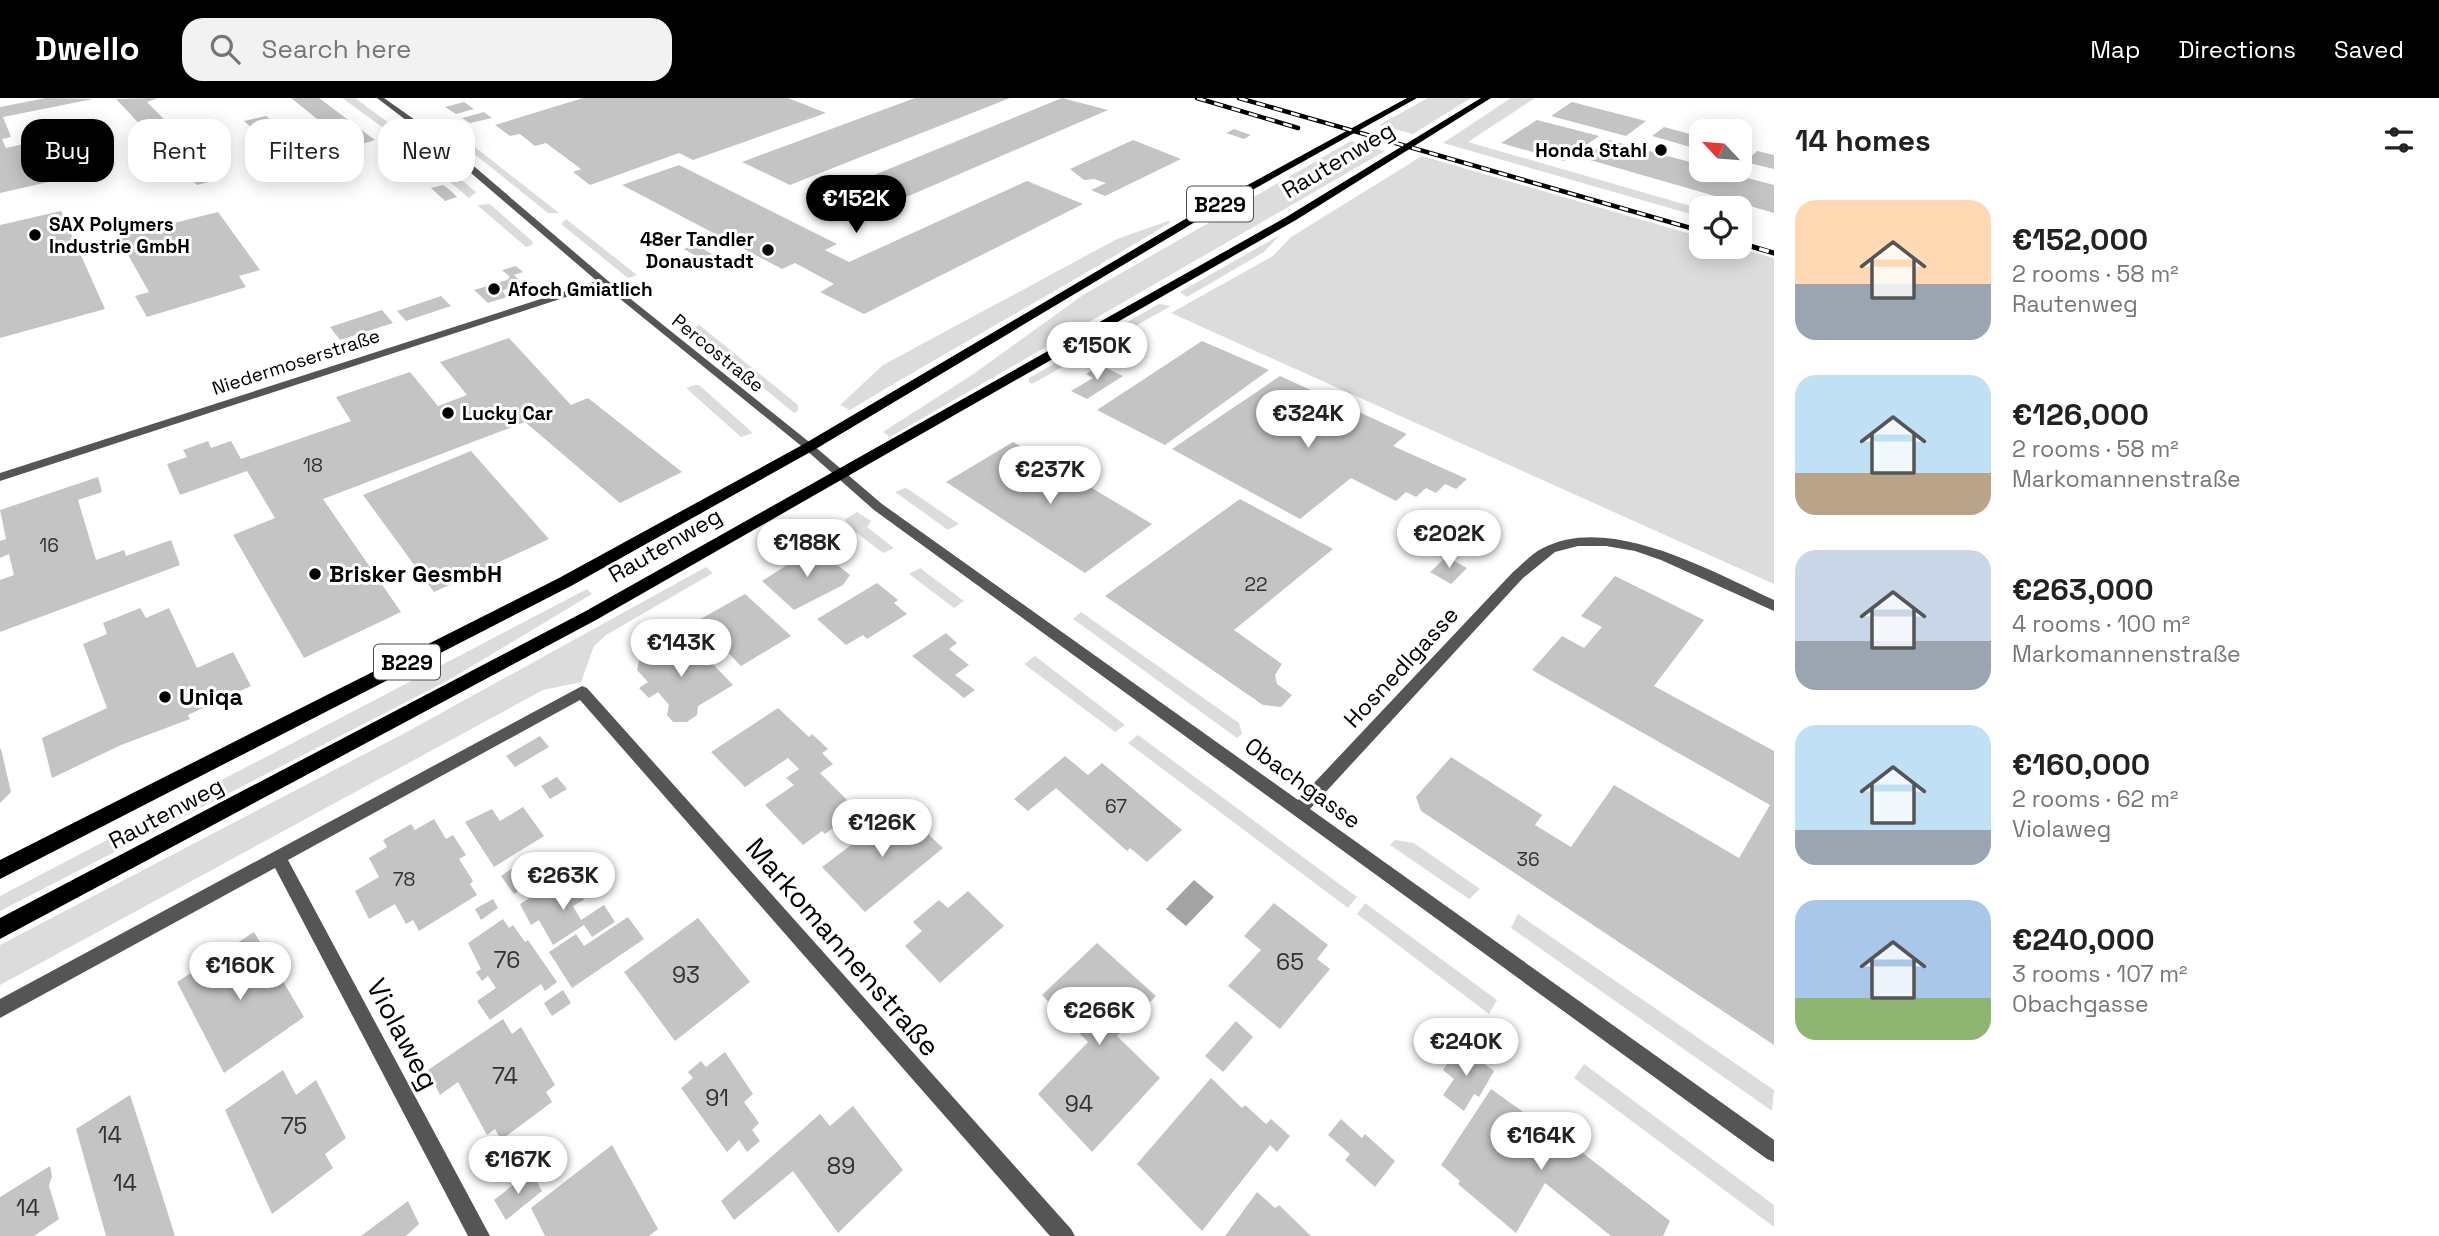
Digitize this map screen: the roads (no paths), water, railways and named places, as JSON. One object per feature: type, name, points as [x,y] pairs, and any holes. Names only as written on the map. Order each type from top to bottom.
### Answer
[{"type":"main road","name":"Rautenweg","points":[[0,870],[565,582],[809,447],[1191,220],[1413,98]]},
{"type":"main road","name":"Rautenweg","points":[[0,929],[590,616],[1292,218],[1487,98]]},
{"type":"street","name":"Percostraße","points":[[380,98],[439,141],[604,282],[809,447]]},
{"type":"street","name":"Niedermoserstraße","points":[[0,477],[604,282]]},
{"type":"street","name":"Obachgasse","points":[[809,447],[866,498],[941,553],[1774,1152]]},
{"type":"street","name":"Hosnedlgasse","points":[[1299,810],[1518,575],[1550,549],[1599,541],[1670,557],[1774,606]]},
{"type":"street","name":"Markomannenstraße","points":[[278,858],[582,692],[1063,1236]]},
{"type":"street","points":[[0,1009],[278,858]]},
{"type":"street","name":"Violaweg","points":[[278,858],[479,1236]]},
{"type":"railway","points":[[1197,98],[1298,128]]},
{"type":"railway","points":[[1239,98],[1689,228]]},
{"type":"railway","points":[[1752,247],[1774,253]]},
{"type":"place","name":"Honda Stahl","points":[[1661,150]]},
{"type":"place","name":"SAX Polymers Industrie GmbH","points":[[35,235]]},
{"type":"place","name":"48er Tandler Donaustadt","points":[[768,250]]},
{"type":"place","name":"Afoch Gmiatlich","points":[[494,289]]},
{"type":"place","name":"Lucky Car","points":[[448,413]]},
{"type":"place","name":"Brisker GesmbH","points":[[315,574]]},
{"type":"place","name":"Uniqa","points":[[165,697]]}]
